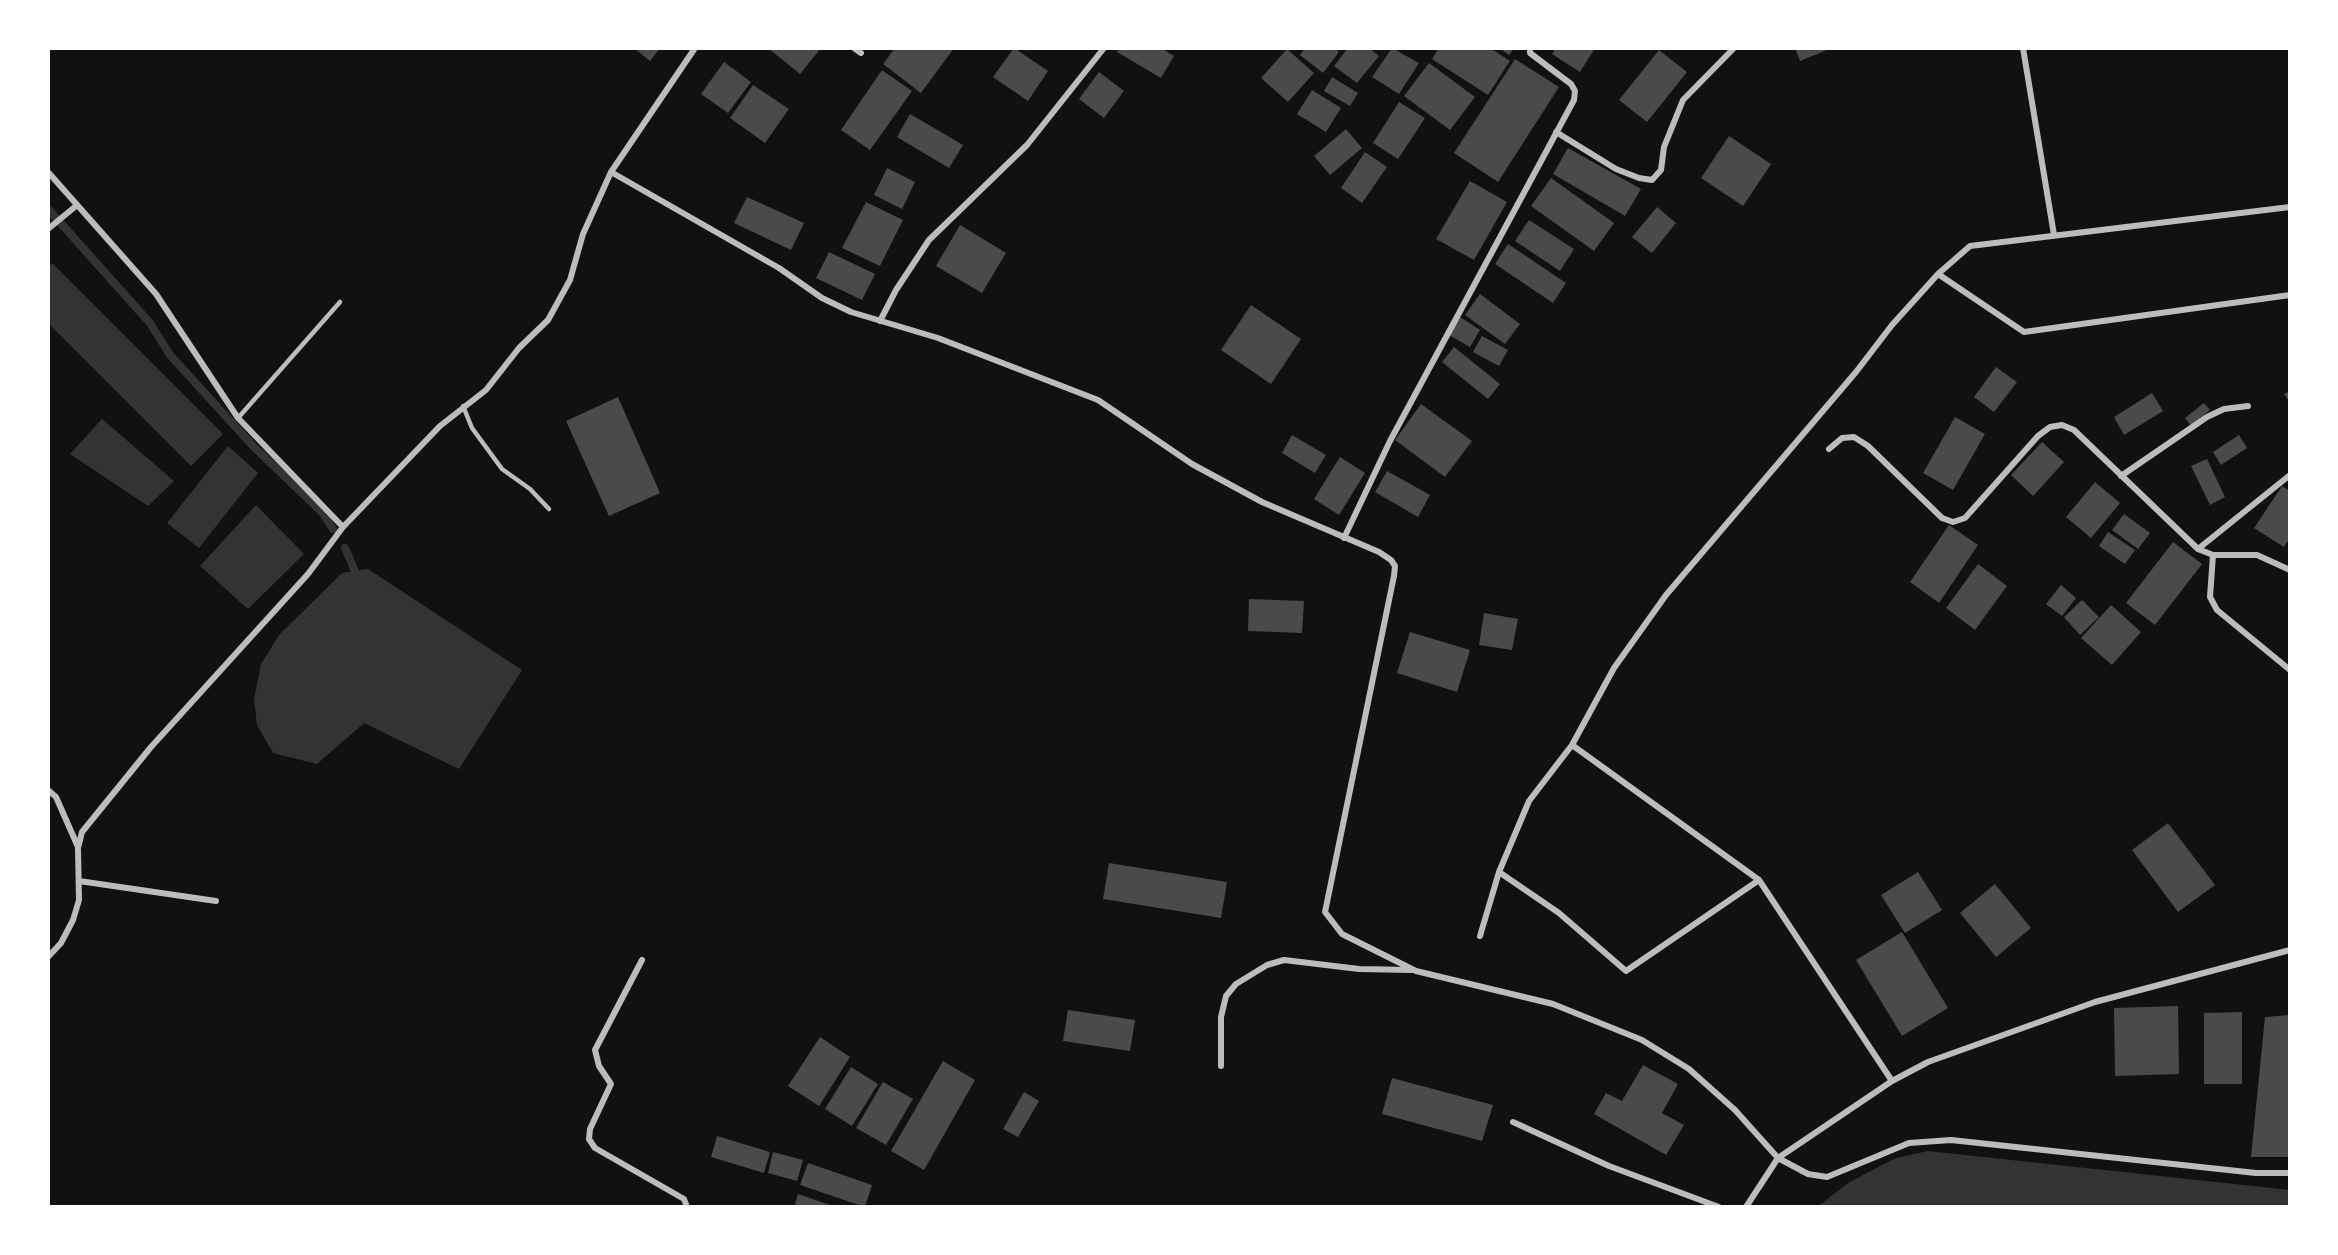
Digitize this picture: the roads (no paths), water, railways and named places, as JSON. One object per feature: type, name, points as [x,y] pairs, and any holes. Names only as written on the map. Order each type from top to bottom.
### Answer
[{"type":"street","points":[[48,957],[61,943],[73,920],[79,900],[78,848],[82,832],[93,816],[151,747],[279,608],[323,556],[343,526],[400,465],[463,406],[486,390],[519,348],[548,320],[570,280],[583,234],[610,172],[694,48]]},
{"type":"street","points":[[854,48],[861,53]]},
{"type":"street","points":[[880,321],[896,290],[929,240],[1027,145],[1104,48]]},
{"type":"street","points":[[1344,538],[1390,441],[1574,99],[1575,92],[1570,84],[1530,53],[1530,48]]},
{"type":"street","points":[[1556,132],[1616,169],[1652,180],[1661,170],[1664,147],[1683,100],[1734,48]]},
{"type":"street","points":[[2023,48],[2054,235]]},
{"type":"street","points":[[48,172],[156,294],[238,418],[343,526]]},
{"type":"street","points":[[610,172],[778,268],[822,298],[880,321],[938,338],[1098,400],[1192,464],[1262,502],[1386,555],[1395,566],[1325,912],[1342,934],[1416,971]]},
{"type":"street","points":[[48,229],[76,206]]},
{"type":"street","points":[[1480,936],[1499,872],[1529,801],[1572,745],[1614,668],[1666,595],[1849,381],[1892,325],[1938,274],[1970,246],[2290,207]]},
{"type":"street","points":[[1938,274],[2024,332],[2290,295]]},
{"type":"street","points":[[2121,476],[2207,417],[2224,409],[2248,406]]},
{"type":"street","points":[[1829,449],[1842,438],[1854,437],[1868,446],[1942,518],[1953,522],[1965,518],[2038,436],[2049,427],[2062,425],[2074,430],[2198,549],[2213,555],[2257,555],[2290,570]]},
{"type":"street","points":[[2198,549],[2290,475]]},
{"type":"street","points":[[2213,555],[2210,597],[2217,610],[2290,670]]},
{"type":"street","points":[[1572,745],[1759,880],[1892,1081]]},
{"type":"street","points":[[48,790],[57,797],[78,848]]},
{"type":"street","points":[[1499,872],[1559,913],[1626,971],[1759,880]]},
{"type":"street","points":[[79,881],[216,901]]},
{"type":"street","points":[[1746,1207],[1778,1158],[1892,1081],[1928,1062],[2095,1002],[2290,950]]},
{"type":"street","points":[[642,960],[595,1050],[599,1066],[611,1084],[590,1129],[589,1139],[595,1148],[684,1199],[687,1207]]},
{"type":"street","points":[[1221,1066],[1221,1017],[1226,996],[1236,984],[1267,965],[1284,960],[1359,969],[1416,971],[1553,1004],[1642,1040],[1689,1069],[1735,1110],[1778,1158],[1808,1174],[1827,1177],[1909,1143],[1951,1140],[2256,1173],[2290,1173]]},
{"type":"street","points":[[1513,1122],[1609,1166],[1719,1207]]},
{"type":"lane","points":[[238,418],[340,302]]},
{"type":"lane","points":[[463,406],[472,428],[502,469],[530,489],[549,509]]},
{"type":"waterway","points":[[48,209],[150,323],[170,355],[253,446],[322,512],[333,529]]},
{"type":"waterway","points":[[345,548],[355,571]]}]
